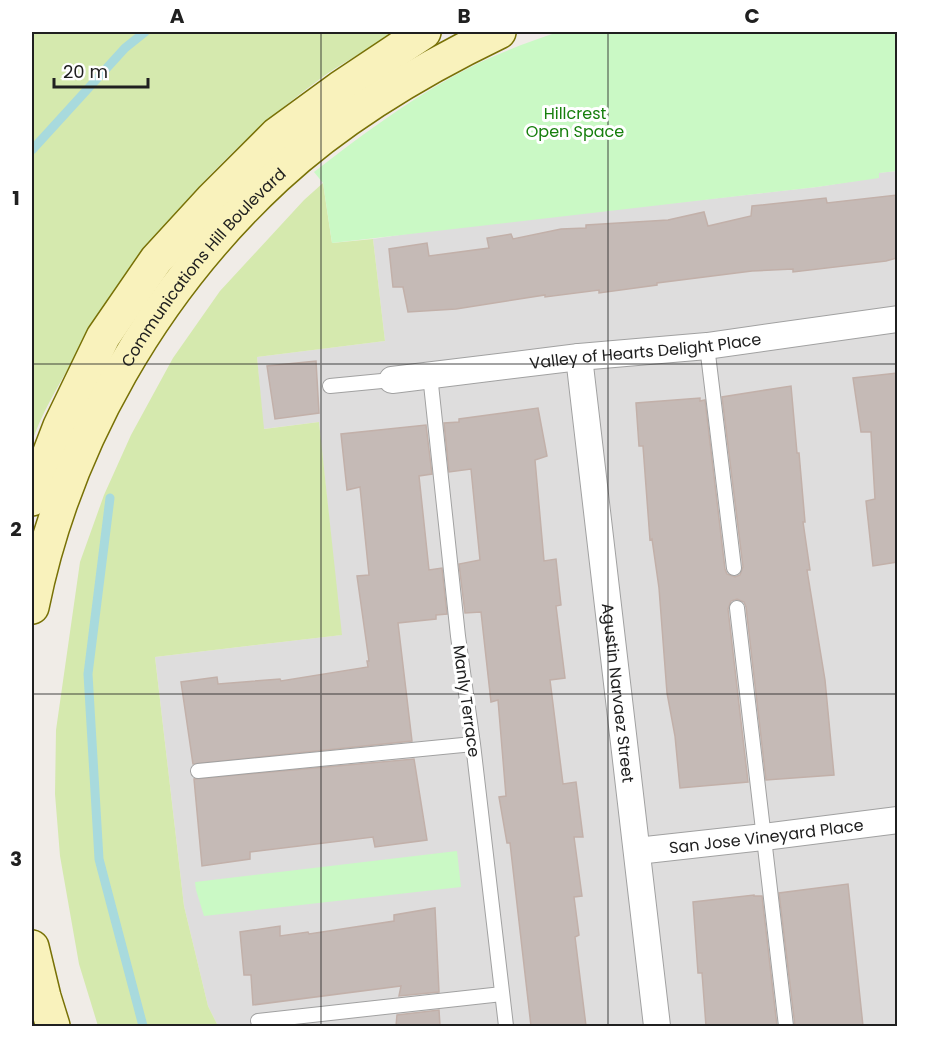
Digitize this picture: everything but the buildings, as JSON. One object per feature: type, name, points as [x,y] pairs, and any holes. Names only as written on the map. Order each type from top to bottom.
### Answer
[{"type":"street","name":"Communications Hill Boulevard","points":[[32,499],[60,426],[104,337],[156,260],[212,199],[277,134],[340,88],[424,32]]},
{"type":"street","name":"Communications Hill Boulevard","points":[[32,607],[48,539],[92,426],[117,377],[133,352],[168,299],[199,259],[276,176],[307,151],[365,108],[429,67],[499,32]]},
{"type":"street","name":"Valley of Hearts Delight Place","points":[[392,380],[579,357],[707,345],[897,319]]},
{"type":"street","name":"Agustin Narvaez Street","points":[[579,357],[657,1026]]},
{"type":"street","name":"San Jose Vineyard Place","points":[[637,851],[897,820]]},
{"type":"street","points":[[32,947],[53,1026]]},
{"type":"lane","points":[[707,345],[734,568]]},
{"type":"lane","name":"Manly Terrace","points":[[430,375],[458,636],[506,1026]]},
{"type":"lane","points":[[330,386],[392,380]]},
{"type":"lane","points":[[737,608],[786,1026]]},
{"type":"lane","points":[[198,771],[473,744]]},
{"type":"lane","points":[[258,1021],[502,994]]},
{"type":"shaded area","points":[[897,171],[897,1026],[218,1026],[208,1006],[184,906],[155,657],[341,635],[319,422],[263,429],[257,357],[385,341],[373,239],[439,229],[817,187],[879,177],[878,173]]},
{"type":"green space","points":[[32,32],[398,32],[333,70],[286,105],[214,171],[181,207],[121,283],[94,324],[49,403],[32,442]]},
{"type":"green space","name":"Hillcrest Open Space","points":[[558,32],[897,32],[897,171],[879,173],[879,178],[817,187],[332,243],[323,183],[314,172],[364,134],[434,87],[504,52]]},
{"type":"green space","points":[[323,183],[332,243],[373,239],[385,341],[257,357],[264,429],[319,422],[342,635],[155,657],[184,906],[208,1006],[218,1026],[98,1026],[79,964],[60,856],[55,794],[56,730],[80,562],[104,495],[131,435],[173,358],[220,291],[304,200]]},
{"type":"green space","points":[[457,851],[461,887],[204,916],[196,890],[195,882]]},
{"type":"waterway","points":[[32,150],[125,48],[145,32]]},
{"type":"waterway","points":[[110,498],[88,674],[99,859],[143,1026]]}]
